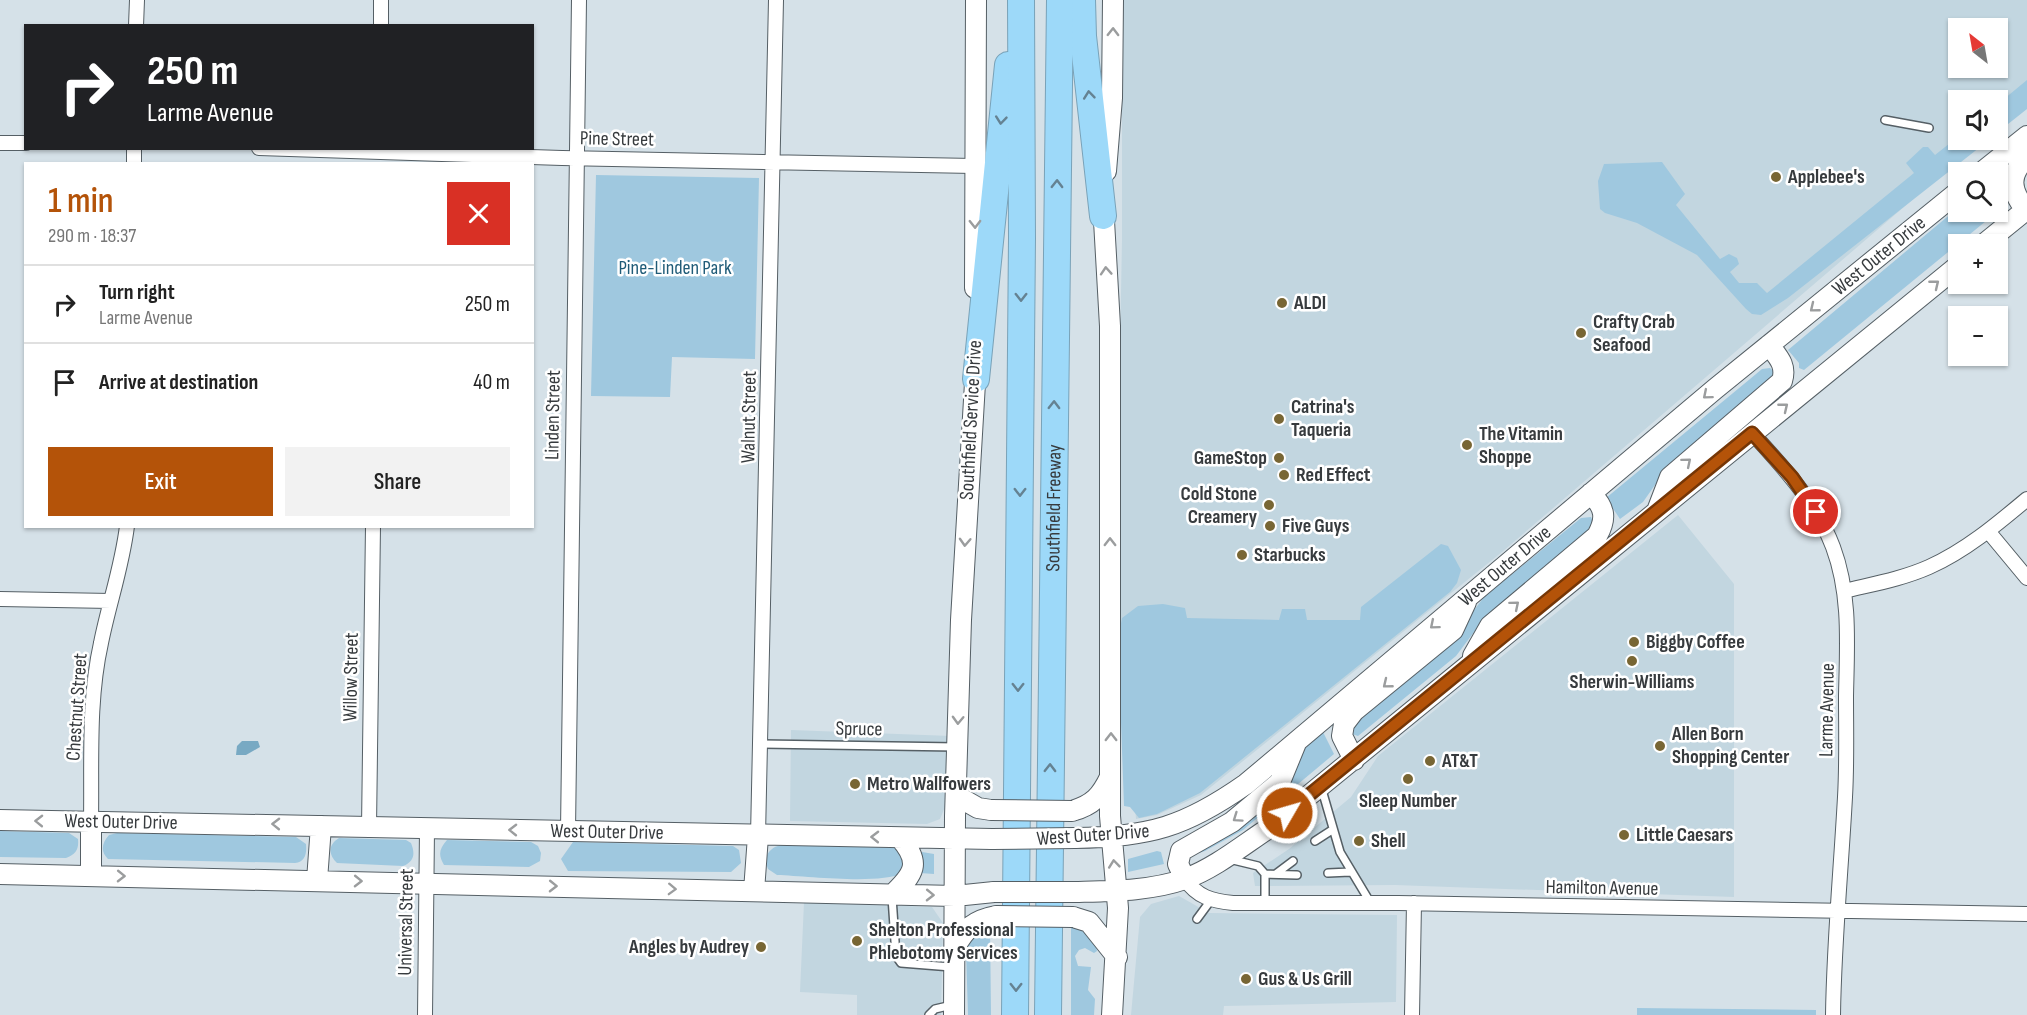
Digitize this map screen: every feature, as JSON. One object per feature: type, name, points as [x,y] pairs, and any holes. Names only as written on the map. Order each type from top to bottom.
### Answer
[{"type":"highway","points":[[976,379],[1003,104],[1020,0]]},
{"type":"highway","name":"Southfield Freeway","points":[[1016,1015],[1022,250],[1020,0]]},
{"type":"highway","name":"Southfield Freeway","points":[[1048,1015],[1060,0]]},
{"type":"highway","points":[[1082,0],[1083,36],[1102,216]]},
{"type":"main road","name":"Southfield Service Drive","points":[[954,1010],[957,747],[965,535],[976,379],[974,166],[976,0]]},
{"type":"main road","points":[[1112,1015],[1117,957],[1117,891],[1111,838],[1110,326],[1102,216],[1112,98],[1113,0]]},
{"type":"main road","points":[[1994,162],[2027,136]]},
{"type":"main road","points":[[1997,234],[2027,210],[2016,197],[2012,185],[2014,171],[2027,157]]},
{"type":"main road","name":"West Outer Drive","points":[[0,820],[955,839],[1111,838],[1153,832],[1184,822],[1215,806],[1246,784],[1768,345],[1948,200]]},
{"type":"main road","points":[[0,874],[956,896],[994,892],[1117,891],[1185,879],[1224,858],[1321,787],[1948,274]]},
{"type":"main road","points":[[1657,511],[1670,477],[1782,381],[1785,373],[1783,364],[1768,345]]},
{"type":"main road","points":[[1467,667],[1490,626],[1597,536],[1604,524],[1604,512],[1591,493]]},
{"type":"main road","points":[[1354,760],[1342,736],[1344,724],[1354,711],[1454,630],[1468,597]]},
{"type":"main road","points":[[1185,879],[1178,864],[1181,851],[1232,822],[1280,782],[1297,741]]},
{"type":"main road","points":[[957,796],[978,808],[991,810],[1072,811],[1088,806],[1101,796],[1111,776]]},
{"type":"main road","points":[[91,822],[91,876]]},
{"type":"main road","points":[[317,880],[321,826]]},
{"type":"main road","points":[[754,891],[758,836]]},
{"type":"main road","points":[[891,895],[908,880],[914,866],[913,854],[900,838]]},
{"type":"main road","points":[[955,947],[966,929],[979,919],[996,916],[1073,917],[1089,922],[1117,957]]},
{"type":"street","points":[[136,24],[137,0]]},
{"type":"street","points":[[381,0],[381,24]]},
{"type":"street","name":"Linden Street","points":[[568,831],[579,0]]},
{"type":"street","name":"Walnut Street","points":[[758,836],[776,0]]},
{"type":"street","points":[[0,143],[24,143]]},
{"type":"street","name":"Pine Street","points":[[293,150],[379,155],[974,166]]},
{"type":"street","name":"Larme Avenue","points":[[1752,433],[1792,477],[1816,512],[1833,549],[1844,591],[1847,620],[1845,796],[1836,913],[1833,1015]]},
{"type":"street","points":[[1844,591],[1928,568],[1959,552],[2027,500]]},
{"type":"street","name":"Chestnut Street","points":[[91,822],[94,688],[100,644],[123,557],[127,528]]},
{"type":"street","name":"Willow Street","points":[[369,827],[373,528]]},
{"type":"street","points":[[1988,531],[2027,578]]},
{"type":"street","points":[[0,599],[111,602]]},
{"type":"street","name":"Universal Street","points":[[425,1015],[427,829]]},
{"type":"street","points":[[1185,879],[1192,890],[1211,900]]},
{"type":"street","name":"Hamilton Avenue","points":[[1211,900],[1265,903],[1414,903],[1836,913],[2027,914]]},
{"type":"street","points":[[1412,1015],[1414,903]]},
{"type":"lane","points":[[1885,120],[1929,128]]},
{"type":"lane","name":"Spruce","points":[[761,744],[957,747]]},
{"type":"lane","points":[[1321,787],[1332,830],[1350,872],[1371,903]]},
{"type":"lane","points":[[1316,841],[1332,830]]},
{"type":"lane","points":[[1224,858],[1258,867],[1265,874],[1265,903]]},
{"type":"lane","points":[[1277,873],[1293,861]]},
{"type":"lane","points":[[1328,873],[1350,872]]},
{"type":"lane","points":[[1265,874],[1297,875]]},
{"type":"lane","points":[[891,895],[896,956],[901,963],[914,966],[955,967]]},
{"type":"lane","points":[[1197,920],[1211,900]]},
{"type":"lane","points":[[929,1015],[935,1009],[954,1010]]},
{"type":"shaded area","points":[[1122,0],[2027,0],[2027,101],[2008,117],[2008,90],[1948,90],[1948,150],[1970,150],[1956,162],[1948,162],[1948,169],[1502,552],[1201,795],[1157,815],[1136,819],[1116,569],[1122,240]]},
{"type":"shaded area","points":[[1678,515],[1734,584],[1734,897],[1395,885],[1255,886],[1253,873],[1289,849],[1351,797],[1378,756]]},
{"type":"shaded area","points":[[791,730],[951,736],[947,802],[940,819],[927,824],[790,821]]},
{"type":"shaded area","points":[[242,741],[258,741],[260,747],[246,755],[236,755],[237,746]]},
{"type":"shaded area","points":[[1179,896],[1209,913],[1397,915],[1396,1002],[1224,1006],[1223,1015],[1131,1015],[1140,917],[1151,904]]},
{"type":"shaded area","points":[[804,902],[932,907],[943,923],[941,1015],[857,1015],[857,995],[800,992]]},
{"type":"green space","points":[[2027,80],[2027,109],[2008,124],[2008,96]]},
{"type":"green space","points":[[1948,145],[1948,150],[1976,150],[1961,162],[1948,162],[1948,172],[1788,298],[1761,315],[1752,314],[1746,309],[1697,255],[1637,223],[1605,213],[1600,209],[1598,181],[1604,164],[1662,162],[1685,194],[1676,205],[1720,259],[1729,254],[1737,258],[1739,264],[1730,272],[1739,283],[1757,283],[1767,293],[1914,173],[1906,163],[1923,147],[1928,147],[1935,155]]},
{"type":"green space","name":"Pine-Linden Park","points":[[596,175],[759,178],[755,359],[672,357],[670,397],[591,396]]},
{"type":"green space","points":[[1948,216],[1948,222],[1985,222],[1970,234],[1948,234],[1948,252],[1804,370],[1799,368],[1799,363],[1788,350]]},
{"type":"green space","points":[[1770,368],[1776,373],[1774,384],[1662,475],[1643,502],[1620,519],[1606,498],[1762,369]]},
{"type":"green space","points":[[1591,517],[1595,526],[1480,624],[1456,656],[1358,736],[1349,733],[1349,724],[1459,630],[1484,597],[1581,518]]},
{"type":"green space","points":[[1441,544],[1448,546],[1461,570],[1457,583],[1450,592],[1200,793],[1157,814],[1139,818],[1130,807],[1124,806],[1118,639],[1122,618],[1138,606],[1163,604],[1185,608],[1187,618],[1279,620],[1282,609],[1305,609],[1307,620],[1360,620],[1361,607]]},
{"type":"green space","points":[[1323,732],[1334,754],[1243,830],[1205,851],[1199,853],[1196,851],[1294,773],[1306,744]]},
{"type":"green space","points":[[0,831],[69,833],[78,839],[78,846],[72,855],[66,858],[0,857]]},
{"type":"green space","points":[[117,833],[296,837],[306,844],[306,851],[305,857],[295,863],[108,859],[103,850],[103,844],[109,835]]},
{"type":"green space","points":[[339,838],[406,840],[411,843],[413,856],[410,862],[403,866],[337,863],[330,850]]},
{"type":"green space","points":[[447,840],[531,842],[538,846],[541,853],[540,861],[529,867],[444,865],[440,852]]},
{"type":"green space","points":[[573,842],[733,846],[739,850],[741,863],[731,872],[568,871],[561,859]]},
{"type":"green space","points":[[786,844],[896,848],[904,854],[903,873],[877,879],[842,879],[777,875],[768,869],[765,860],[775,847]]},
{"type":"green space","points":[[1157,851],[1161,852],[1164,864],[1128,872],[1128,859]]},
{"type":"green space","points":[[922,852],[934,854],[934,874],[920,873]]},
{"type":"green space","points":[[990,926],[991,1015],[968,1015],[966,951],[969,937]]},
{"type":"green space","points":[[1076,926],[1090,936],[1097,951],[1094,953],[1085,948],[1079,950],[1075,956],[1078,966],[1091,967],[1088,990],[1095,999],[1094,1015],[1071,1015],[1071,927]]},
{"type":"green space","points":[[1637,1008],[1816,1010],[1816,1015],[1637,1015]]},
{"type":"place","name":"Applebee's","points":[[1776,177]]},
{"type":"place","name":"ALDI","points":[[1282,303]]},
{"type":"place","name":"Crafty Crab Seafood","points":[[1581,333]]},
{"type":"place","name":"Catrina's Taqueria","points":[[1279,419]]},
{"type":"place","name":"The Vitamin Shoppe","points":[[1467,445]]},
{"type":"place","name":"GameStop","points":[[1279,458]]},
{"type":"place","name":"Red Effect","points":[[1284,475]]},
{"type":"place","name":"Cold Stone Creamery","points":[[1269,505]]},
{"type":"place","name":"Five Guys","points":[[1270,526]]},
{"type":"place","name":"Starbucks","points":[[1242,555]]},
{"type":"place","name":"Biggby Coffee","points":[[1634,642]]},
{"type":"place","name":"Sherwin-Williams","points":[[1632,661]]},
{"type":"place","name":"Allen Born Shopping Center","points":[[1660,746]]},
{"type":"place","name":"AT&T","points":[[1430,761]]},
{"type":"place","name":"Sleep Number","points":[[1408,779]]},
{"type":"place","name":"Metro Wallfowers","points":[[855,784]]},
{"type":"place","name":"Little Caesars","points":[[1624,835]]},
{"type":"place","name":"Shell","points":[[1359,841]]},
{"type":"place","name":"Shelton Professional Phlebotomy Services","points":[[857,941]]},
{"type":"place","name":"Angles by Audrey","points":[[761,947]]},
{"type":"place","name":"Gus & Us Grill","points":[[1246,979]]},
{"type":"route","points":[[1287,813],[1752,433],[1805,493],[1816,512]]}]
